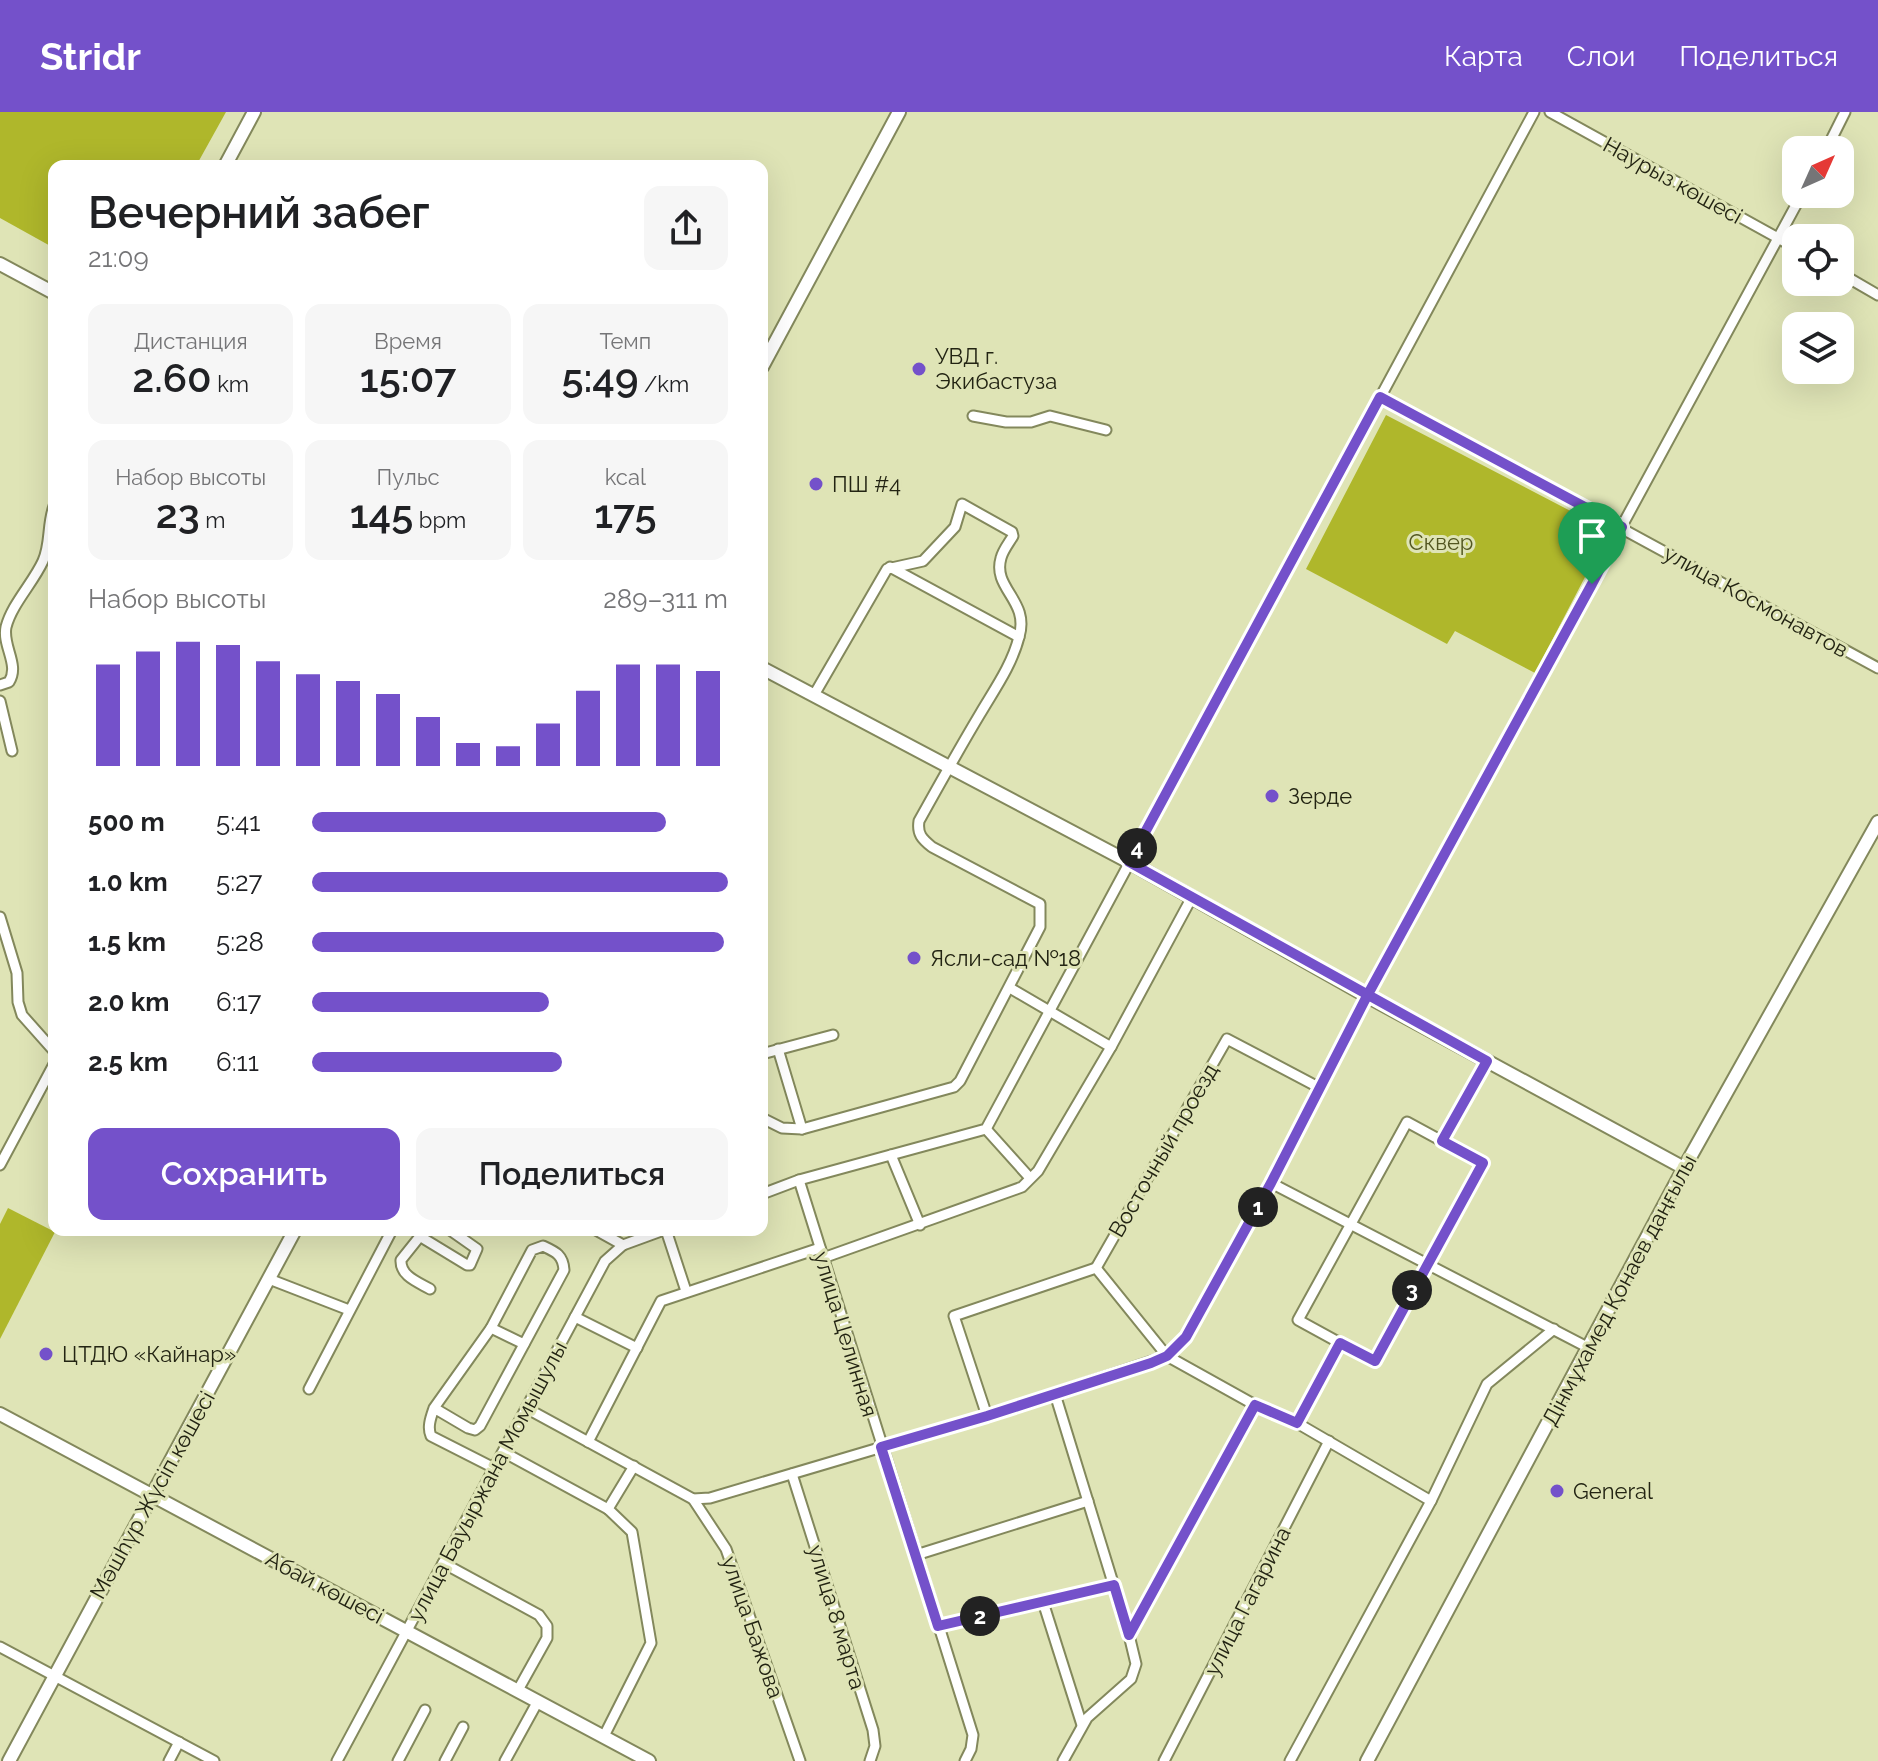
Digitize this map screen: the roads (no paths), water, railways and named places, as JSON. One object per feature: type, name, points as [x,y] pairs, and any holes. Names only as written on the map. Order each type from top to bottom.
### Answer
[{"type":"street","points":[[228,160],[254,112]]},
{"type":"street","points":[[768,356],[899,112]]},
{"type":"street","points":[[768,1192],[799,1180],[986,1129],[1534,112]]},
{"type":"street","name":"Наурыз көшесі","points":[[1550,112],[1782,240]]},
{"type":"street","points":[[1833,136],[1845,112]]},
{"type":"street","points":[[526,1408],[693,1499],[710,1498],[987,1416],[1167,1356],[1186,1337],[1271,1183],[1367,996],[1794,208]]},
{"type":"street","points":[[0,264],[48,290]]},
{"type":"street","points":[[1854,281],[1878,295]]},
{"type":"street","name":"улица Космонавтов","points":[[1380,397],[1878,668]]},
{"type":"street","points":[[973,416],[1006,422],[1031,422],[1050,416],[1106,430]]},
{"type":"street","points":[[768,1121],[782,1128],[802,1129],[954,1087],[1010,988],[1040,927],[1040,904],[932,847],[918,830],[919,821],[1007,667],[1019,637],[1022,619],[1016,600],[999,574],[1001,557],[1013,536],[1012,532],[985,514],[962,504],[955,527],[923,561],[890,567],[881,578],[814,695]]},
{"type":"street","points":[[0,685],[9,682],[14,670],[5,636],[7,623],[44,559],[48,544]]},
{"type":"street","points":[[890,567],[1019,637]]},
{"type":"street","points":[[768,671],[1129,862],[1367,996],[1684,1168]]},
{"type":"street","points":[[0,701],[12,751]]},
{"type":"street","name":"Дінмұхамед Қонаев даңғылы","points":[[1367,1761],[1684,1168],[1878,822]]},
{"type":"street","points":[[588,1442],[661,1301],[686,1291],[920,1225],[1022,1187],[1038,1171],[1111,1047],[1192,897]]},
{"type":"street","points":[[0,917],[17,973],[18,1002],[22,1015],[48,1044]]},
{"type":"street","points":[[1010,988],[1111,1047]]},
{"type":"street","points":[[768,1052],[833,1035]]},
{"type":"street","name":"Восточный проезд","points":[[1096,1268],[1227,1039],[1320,1088]]},
{"type":"street","points":[[778,1049],[802,1129]]},
{"type":"street","points":[[1442,1141],[1487,1061]]},
{"type":"street","points":[[0,1165],[48,1075]]},
{"type":"street","points":[[1407,1122],[1442,1141],[1483,1163],[1375,1361],[1298,1320],[1407,1122]]},
{"type":"street","points":[[986,1129],[1030,1178]]},
{"type":"street","points":[[891,1155],[920,1225]]},
{"type":"street","name":"улица Целинная","points":[[799,1180],[973,1735],[965,1761]]},
{"type":"street","points":[[1271,1183],[1587,1347]]},
{"type":"street","name":"Мәшһүр Жүсіп көшесі","points":[[9,1761],[292,1236]]},
{"type":"street","points":[[309,1389],[389,1236]]},
{"type":"street","points":[[421,1236],[401,1260],[401,1267],[403,1272],[430,1289]]},
{"type":"street","points":[[426,1236],[470,1265],[476,1258],[477,1249],[459,1236]]},
{"type":"street","points":[[607,1236],[623,1245]]},
{"type":"street","name":"улица Бауыржана Момышулы","points":[[337,1761],[605,1261],[623,1245],[648,1236]]},
{"type":"street","points":[[667,1236],[686,1291]]},
{"type":"street","points":[[434,1408],[468,1428],[475,1430],[480,1426],[564,1270],[557,1252],[543,1246],[532,1250],[491,1328],[434,1408],[429,1431],[431,1436],[494,1468]]},
{"type":"street","points":[[987,1416],[954,1316],[1096,1268],[1167,1356],[1255,1405],[1297,1423],[1431,1501]]},
{"type":"street","points":[[269,1279],[349,1310]]},
{"type":"street","points":[[575,1317],[637,1348]]},
{"type":"street","points":[[491,1328],[524,1344]]},
{"type":"street","points":[[1290,1761],[1431,1501],[1487,1384],[1554,1329]]},
{"type":"street","points":[[1297,1423],[1340,1343]]},
{"type":"street","points":[[1055,1394],[1136,1664],[1131,1679],[1082,1725],[1063,1761]]},
{"type":"street","points":[[1129,1635],[1255,1405]]},
{"type":"street","name":"Абай көшесі","points":[[0,1414],[649,1761]]},
{"type":"street","name":"улица Гагарина","points":[[1164,1761],[1329,1441]]},
{"type":"street","points":[[503,1452],[608,1509],[632,1532],[651,1643],[604,1736]]},
{"type":"street","points":[[608,1509],[634,1466]]},
{"type":"street","name":"улица 8 марта","points":[[792,1474],[873,1730],[875,1746],[870,1761]]},
{"type":"street","name":"улица Бажова","points":[[693,1499],[726,1549],[800,1761]]},
{"type":"street","points":[[916,1555],[1088,1501]]},
{"type":"street","points":[[443,1563],[539,1615],[547,1626],[547,1638],[518,1690]]},
{"type":"street","points":[[938,1626],[1114,1585]]},
{"type":"street","points":[[1043,1602],[1082,1725]]},
{"type":"street","points":[[0,1647],[214,1761]]},
{"type":"street","points":[[505,1761],[538,1701]]},
{"type":"street","points":[[398,1761],[425,1710]]},
{"type":"street","points":[[445,1761],[463,1727]]},
{"type":"street","points":[[169,1761],[179,1742]]},
{"type":"place","name":"УВД г. Экибастуза","points":[[919,369]]},
{"type":"place","name":"ПШ #4","points":[[816,484]]},
{"type":"place","name":"Зерде","points":[[1272,796]]},
{"type":"place","name":"Ясли-сад №18","points":[[914,958]]},
{"type":"place","name":"ЦТДЮ «Кайнар»","points":[[46,1354]]},
{"type":"place","name":"General","points":[[1557,1491]]},
{"type":"park label","name":"Сквер","points":[[1441,542]]}]
